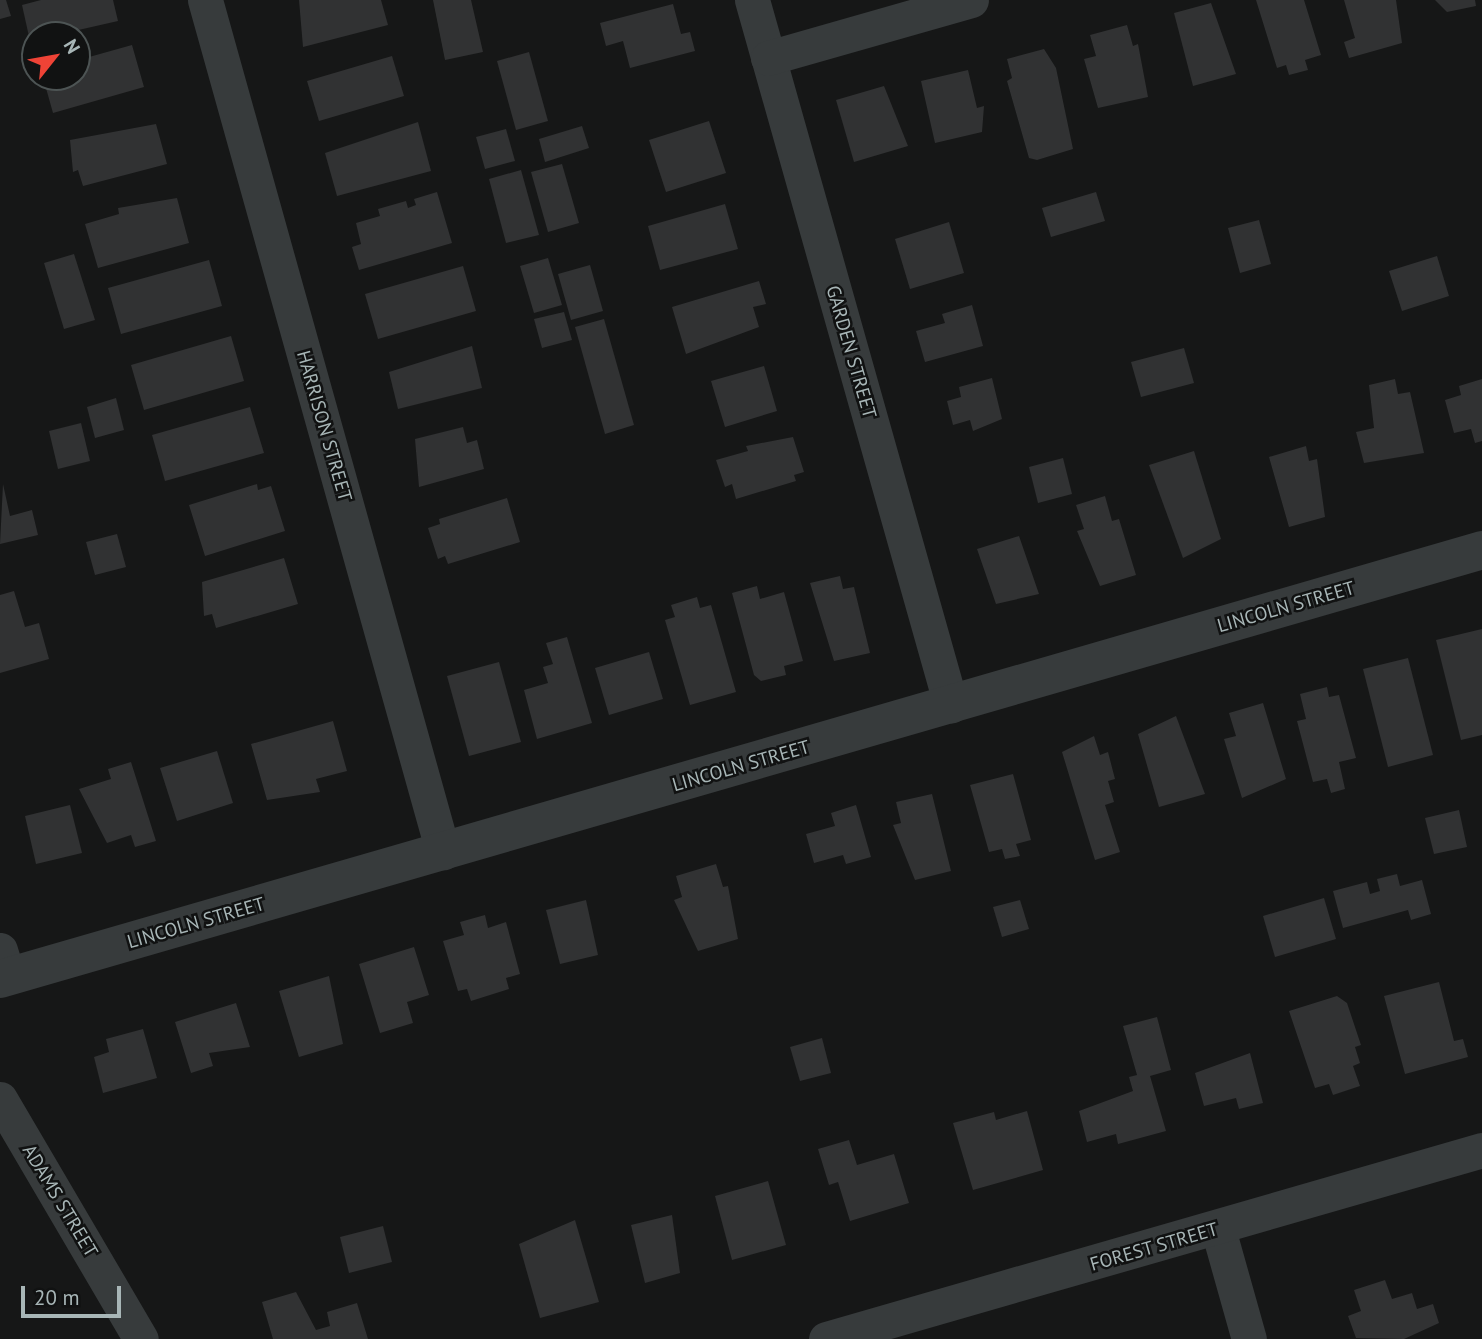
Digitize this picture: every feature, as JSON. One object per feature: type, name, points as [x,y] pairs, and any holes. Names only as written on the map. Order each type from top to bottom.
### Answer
[{"type":"street","name":"HARRISON STREET","points":[[205,0],[443,852]]},
{"type":"street","name":"GARDEN STREET","points":[[752,0],[951,705]]},
{"type":"street","points":[[768,58],[971,0]]},
{"type":"street","name":"LINCOLN STREET","points":[[3,969],[443,852],[1482,550]]},
{"type":"street","name":"ADAMS STREET","points":[[0,1099],[141,1339]]},
{"type":"street","name":"FOREST STREET","points":[[825,1339],[1218,1229],[1482,1150]]},
{"type":"street","points":[[1218,1229],[1250,1339]]},
{"type":"building","points":[[0,0],[6,0],[11,16],[0,19]]},
{"type":"building","points":[[41,0],[113,0],[118,21],[91,27],[91,21],[26,21],[22,5]]},
{"type":"building","points":[[299,0],[381,0],[388,25],[303,47]]},
{"type":"building","points":[[433,0],[471,0],[483,52],[445,60]]},
{"type":"building","points":[[1256,0],[1304,0],[1321,55],[1305,60],[1308,70],[1289,75],[1286,65],[1277,68]]},
{"type":"building","points":[[1344,0],[1396,0],[1402,43],[1349,58],[1344,42],[1355,38]]},
{"type":"building","points":[[1435,0],[1475,0],[1476,6],[1447,12]]},
{"type":"building","points":[[1211,3],[1236,74],[1193,86],[1174,13]]},
{"type":"building","points":[[673,4],[681,34],[690,32],[695,51],[630,68],[623,41],[606,46],[600,23]]},
{"type":"building","points":[[1127,25],[1133,46],[1138,44],[1148,97],[1098,108],[1084,59],[1096,56],[1090,35]]},
{"type":"building","points":[[132,45],[144,87],[53,113],[47,91],[91,91],[91,56]]},
{"type":"building","points":[[1044,49],[1056,68],[1073,149],[1037,160],[1029,158],[1007,81],[1012,78],[1007,59]]},
{"type":"building","points":[[529,52],[548,121],[516,130],[497,61]]},
{"type":"building","points":[[392,56],[404,96],[319,121],[307,81]]},
{"type":"building","points":[[968,70],[977,108],[984,106],[982,132],[935,143],[921,81]]},
{"type":"building","points":[[884,86],[908,146],[854,162],[836,100]]},
{"type":"building","points":[[709,121],[726,173],[666,192],[649,140]]},
{"type":"building","points":[[418,122],[431,171],[337,196],[325,153]]},
{"type":"building","points":[[156,124],[167,164],[83,186],[78,170],[73,172],[70,140]]},
{"type":"building","points":[[582,126],[589,148],[545,162],[539,139]]},
{"type":"building","points":[[506,129],[515,161],[485,169],[476,137]]},
{"type":"building","points":[[562,164],[579,223],[548,232],[531,172]]},
{"type":"building","points":[[521,170],[539,235],[506,243],[489,179]]},
{"type":"building","points":[[437,192],[452,243],[359,270],[352,247],[361,244],[356,223],[380,216],[378,209],[406,201],[408,208],[416,205],[414,199]]},
{"type":"building","points":[[1096,192],[1105,221],[1051,237],[1042,208]]},
{"type":"building","points":[[177,198],[189,243],[98,268],[85,224],[119,214],[118,208]]},
{"type":"building","points":[[725,204],[738,249],[660,270],[648,226]]},
{"type":"building","points":[[1259,220],[1271,264],[1240,273],[1228,228]]},
{"type":"building","points":[[949,222],[964,273],[910,289],[895,239]]},
{"type":"building","points":[[74,254],[95,320],[64,329],[44,263]]},
{"type":"building","points":[[1437,256],[1449,296],[1402,311],[1389,271]]},
{"type":"building","points":[[548,258],[562,305],[534,313],[520,266]]},
{"type":"building","points":[[209,260],[222,306],[121,334],[108,288]]},
{"type":"building","points":[[590,265],[603,311],[571,320],[558,274]]},
{"type":"building","points":[[463,266],[476,311],[378,339],[365,294]]},
{"type":"building","points":[[759,281],[766,304],[753,307],[759,327],[686,354],[672,307]]},
{"type":"building","points":[[972,305],[983,346],[925,362],[916,331],[945,323],[942,314]]},
{"type":"building","points":[[564,312],[572,340],[542,348],[534,319]]},
{"type":"building","points":[[604,319],[634,425],[605,434],[575,327]]},
{"type":"building","points":[[231,336],[244,381],[144,410],[131,365]]},
{"type":"building","points":[[472,346],[482,388],[398,409],[389,372]]},
{"type":"building","points":[[1184,348],[1194,383],[1141,397],[1131,362]]},
{"type":"building","points":[[764,366],[777,411],[725,427],[711,381]]},
{"type":"building","points":[[992,378],[1002,419],[973,431],[970,420],[953,425],[947,401],[961,397],[959,387]]},
{"type":"building","points":[[1395,379],[1398,394],[1410,392],[1424,453],[1364,463],[1356,432],[1374,428],[1369,385]]},
{"type":"building","points":[[1482,379],[1482,441],[1475,443],[1471,429],[1454,433],[1445,400],[1461,395],[1459,386]]},
{"type":"building","points":[[116,398],[124,430],[95,438],[87,407]]},
{"type":"building","points":[[250,407],[264,453],[165,481],[152,435]]},
{"type":"building","points":[[81,423],[90,461],[58,469],[49,431]]},
{"type":"building","points":[[463,427],[467,443],[477,440],[484,469],[419,487],[415,439]]},
{"type":"building","points":[[793,437],[804,472],[794,475],[796,481],[736,499],[732,484],[725,487],[716,460],[748,451],[746,446]]},
{"type":"building","points":[[1306,446],[1309,461],[1317,459],[1325,517],[1289,527],[1269,457]]},
{"type":"building","points":[[1194,451],[1221,539],[1183,558],[1149,465]]},
{"type":"building","points":[[1063,458],[1072,494],[1038,503],[1029,467]]},
{"type":"building","points":[[3,484],[10,516],[32,510],[38,535],[0,544]]},
{"type":"building","points":[[257,484],[258,490],[271,486],[285,531],[205,556],[189,505]]},
{"type":"building","points":[[1105,496],[1112,521],[1119,519],[1136,575],[1100,586],[1077,531],[1084,529],[1076,505]]},
{"type":"building","points":[[507,498],[520,542],[448,564],[445,556],[438,559],[428,528],[440,524],[439,519]]},
{"type":"building","points":[[117,534],[126,567],[95,575],[86,542]]},
{"type":"building","points":[[1019,536],[1039,594],[996,604],[977,549]]},
{"type":"building","points":[[284,558],[298,604],[216,628],[212,614],[204,616],[202,582]]},
{"type":"building","points":[[840,576],[843,589],[854,587],[870,653],[834,661],[810,583]]},
{"type":"building","points":[[757,586],[760,599],[784,592],[803,661],[784,666],[786,675],[761,681],[754,675],[732,593]]},
{"type":"building","points":[[14,591],[25,627],[39,623],[49,659],[0,673],[0,595]]},
{"type":"building","points":[[697,597],[700,608],[711,605],[736,692],[690,705],[665,620],[675,617],[671,605]]},
{"type":"building","points":[[1482,629],[1482,735],[1461,740],[1436,640]]},
{"type":"building","points":[[567,637],[592,723],[537,739],[524,690],[548,683],[543,667],[553,664],[546,643]]},
{"type":"building","points":[[649,652],[663,699],[609,715],[595,668]]},
{"type":"building","points":[[1408,658],[1433,755],[1388,767],[1363,669]]},
{"type":"building","points":[[499,662],[521,742],[469,756],[447,676]]},
{"type":"building","points":[[1327,687],[1329,697],[1339,695],[1356,758],[1339,762],[1345,789],[1331,793],[1327,779],[1313,782],[1297,721],[1306,719],[1300,694]]},
{"type":"building","points":[[1263,703],[1286,779],[1242,798],[1224,739],[1236,736],[1229,713]]},
{"type":"building","points":[[1176,716],[1205,794],[1159,807],[1138,734]]},
{"type":"building","points":[[333,721],[347,771],[316,779],[320,792],[267,800],[251,744]]},
{"type":"building","points":[[1094,736],[1100,755],[1108,752],[1115,779],[1108,781],[1114,802],[1105,805],[1120,852],[1095,860],[1062,752]]},
{"type":"building","points":[[217,751],[233,803],[177,821],[160,768]]},
{"type":"building","points":[[131,762],[156,841],[135,847],[131,835],[107,843],[79,789],[111,779],[108,769]]},
{"type":"building","points":[[1013,774],[1031,840],[1016,844],[1020,856],[1005,859],[1002,849],[989,852],[970,785]]},
{"type":"building","points":[[932,794],[951,871],[915,880],[893,825],[901,823],[896,802]]},
{"type":"building","points":[[70,805],[82,853],[36,864],[25,816]]},
{"type":"building","points":[[856,805],[871,857],[846,864],[843,855],[814,863],[806,834],[835,826],[831,813]]},
{"type":"building","points":[[1459,810],[1467,847],[1434,854],[1425,818]]},
{"type":"building","points":[[716,864],[723,887],[728,886],[738,939],[698,951],[674,900],[682,897],[676,876]]},
{"type":"building","points":[[1397,874],[1400,886],[1422,880],[1431,914],[1411,920],[1408,910],[1343,928],[1333,891],[1367,882],[1370,894],[1380,891],[1377,879]]},
{"type":"building","points":[[1324,898],[1336,939],[1275,957],[1263,916]]},
{"type":"building","points":[[586,900],[598,955],[560,964],[546,910]]},
{"type":"building","points":[[1020,900],[1029,929],[1002,937],[993,907]]},
{"type":"building","points":[[485,915],[488,928],[506,922],[520,974],[506,978],[509,989],[471,1001],[467,989],[458,991],[443,941],[464,935],[460,922]]},
{"type":"building","points":[[414,947],[429,995],[407,1002],[413,1023],[380,1033],[359,964]]},
{"type":"building","points":[[329,976],[343,1044],[299,1057],[279,991]]},
{"type":"building","points":[[1439,982],[1454,1041],[1463,1039],[1468,1057],[1405,1074],[1384,996]]},
{"type":"building","points":[[1337,996],[1347,1003],[1361,1045],[1355,1047],[1360,1063],[1353,1066],[1360,1086],[1333,1095],[1329,1084],[1315,1088],[1289,1011]]},
{"type":"building","points":[[236,1003],[250,1047],[209,1053],[213,1066],[191,1073],[175,1022]]},
{"type":"building","points":[[1157,1017],[1171,1070],[1150,1076],[1166,1131],[1118,1144],[1116,1134],[1087,1142],[1079,1111],[1133,1091],[1129,1077],[1137,1075],[1123,1026]]},
{"type":"building","points":[[143,1029],[157,1078],[103,1093],[94,1057],[109,1052],[106,1039]]},
{"type":"building","points":[[822,1038],[831,1073],[800,1081],[790,1047]]},
{"type":"building","points":[[1250,1053],[1263,1103],[1239,1109],[1236,1098],[1204,1106],[1195,1073]]},
{"type":"building","points":[[1027,1111],[1043,1170],[973,1190],[953,1123],[994,1112],[996,1120]]},
{"type":"building","points":[[849,1140],[857,1165],[894,1154],[909,1203],[850,1221],[838,1182],[829,1185],[818,1149]]},
{"type":"building","points":[[768,1181],[786,1245],[732,1260],[715,1196]]},
{"type":"building","points":[[672,1215],[680,1273],[645,1283],[631,1225]]},
{"type":"building","points":[[575,1220],[599,1302],[540,1318],[519,1244]]},
{"type":"building","points":[[383,1226],[392,1262],[349,1273],[340,1237]]},
{"type":"building","points":[[1385,1280],[1392,1299],[1412,1293],[1417,1309],[1433,1304],[1439,1323],[1404,1339],[1356,1338],[1348,1316],[1361,1311],[1354,1290]]},
{"type":"building","points":[[296,1292],[316,1330],[330,1326],[327,1312],[357,1303],[368,1339],[273,1339],[262,1302]]}]
